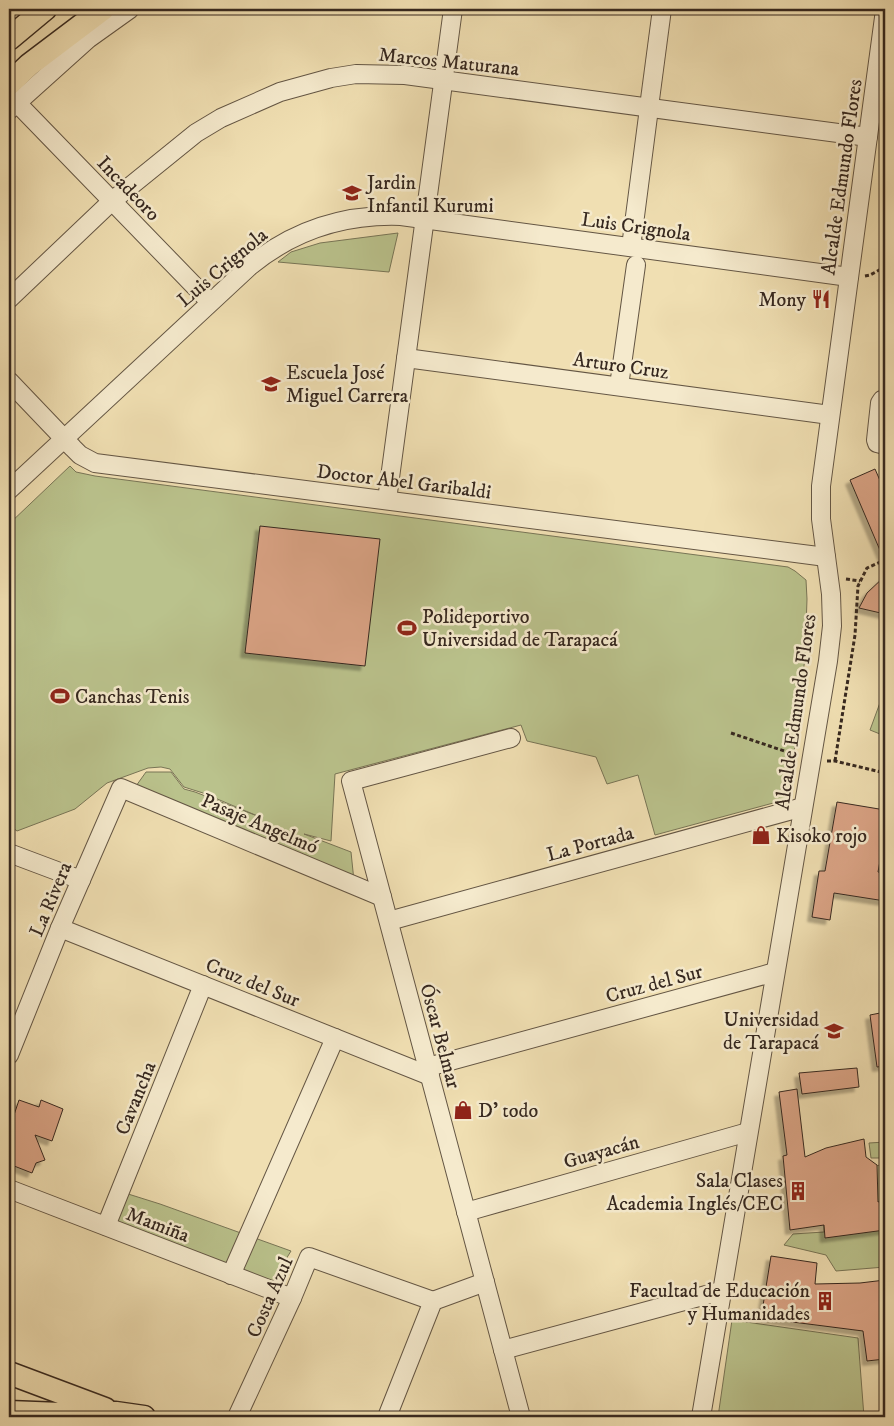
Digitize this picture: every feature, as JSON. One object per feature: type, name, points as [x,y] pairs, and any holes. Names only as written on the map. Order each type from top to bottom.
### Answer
[{"type":"main road","points":[[9,39],[45,9]]},
{"type":"main road","points":[[11,99],[29,65],[103,9]]},
{"type":"main road","points":[[9,1373],[116,1415]]},
{"type":"main road","points":[[9,1412],[144,1417]]},
{"type":"street","points":[[11,99],[130,9]]},
{"type":"street","points":[[386,500],[453,9]]},
{"type":"street","points":[[631,247],[662,9]]},
{"type":"street","name":"Alcalde Edmundo Flores","points":[[701,1417],[831,641],[832,594],[821,519],[821,486],[885,10]]},
{"type":"street","name":"Marcos Maturana","points":[[9,299],[112,201],[196,133],[229,115],[280,92],[331,78],[356,74],[405,75],[648,112],[868,137]]},
{"type":"street","name":"Incadeoro","points":[[11,99],[210,302]]},
{"type":"street","name":"Luis Crignola","points":[[9,490],[210,302],[262,256],[287,240],[314,228],[338,221],[383,215],[425,219],[849,277]]},
{"type":"street","points":[[619,386],[636,265]]},
{"type":"street","name":"Arturo Cruz","points":[[406,358],[830,414]]},
{"type":"street","name":"Doctor Abel Garibaldi","points":[[9,381],[80,455],[95,462],[826,557]]},
{"type":"street","points":[[885,400],[882,400],[880,403],[876,440],[881,444],[885,442]]},
{"type":"street","name":"Óscar Belmar","points":[[511,738],[352,781],[521,1417]]},
{"type":"street","name":"Pasaje Angelmó","points":[[121,788],[382,896]]},
{"type":"street","name":"La Rivera","points":[[9,1055],[13,1030],[121,788]]},
{"type":"street","name":"La Portada","points":[[389,921],[803,807]]},
{"type":"street","points":[[9,853],[81,880]]},
{"type":"street","name":"Cruz del Sur","points":[[60,928],[335,1038],[429,1072],[775,972]]},
{"type":"street","name":"Cavancha","points":[[106,1226],[204,985]]},
{"type":"street","points":[[231,1275],[335,1038]]},
{"type":"street","name":"Guayacán","points":[[466,1212],[748,1132]]},
{"type":"street","name":"Mamiña","points":[[9,1189],[292,1298]]},
{"type":"street","name":"Costa Azul","points":[[237,1417],[309,1257],[433,1301]]},
{"type":"street","points":[[387,1417],[433,1301],[485,1282]]},
{"type":"street","points":[[503,1350],[721,1291]]},
{"type":"path","points":[[835,761],[855,636],[858,586],[867,568],[885,560]]},
{"type":"green space","points":[[398,233],[389,272],[278,262],[291,252],[320,243]]},
{"type":"green space","name":"Polideportivo Universidad de Tarapacá","points":[[70,466],[76,472],[95,476],[788,567],[806,580],[807,599],[805,657],[789,796],[777,802],[655,835],[638,775],[607,784],[596,757],[527,741],[521,725],[335,774],[331,841],[304,834],[351,852],[354,881],[136,786],[146,772],[171,772],[184,789],[260,817],[184,787],[170,769],[161,767],[148,768],[107,783],[75,809],[17,831],[9,825],[9,524]]},
{"type":"green space","points":[[885,689],[885,736],[870,730]]},
{"type":"green space","points":[[885,1142],[885,1158],[871,1158],[869,1143]]},
{"type":"green space","points":[[885,1165],[885,1267],[836,1271],[826,1255],[784,1245],[793,1234],[824,1232],[823,1210],[866,1166]]},
{"type":"green space","points":[[125,1193],[291,1251],[272,1282],[105,1218]]},
{"type":"green space","points":[[732,1320],[858,1338],[864,1417],[718,1417]]},
{"type":"building","points":[[875,469],[885,492],[885,562],[850,480]]},
{"type":"building","points":[[260,526],[380,539],[365,666],[245,653]]},
{"type":"building","points":[[885,576],[885,614],[859,608],[867,593]]},
{"type":"building","points":[[837,802],[885,810],[885,833],[878,872],[885,873],[885,901],[834,893],[830,920],[812,917],[819,871],[825,871]]},
{"type":"building","points":[[885,1012],[885,1066],[877,1067],[870,1015]]},
{"type":"building","points":[[857,1068],[859,1087],[802,1094],[799,1073]]},
{"type":"building","points":[[797,1089],[805,1157],[826,1148],[864,1139],[866,1157],[877,1165],[878,1202],[881,1201],[885,1230],[825,1238],[824,1225],[790,1230],[783,1156],[787,1155],[779,1092]]},
{"type":"building","points":[[19,1100],[39,1107],[41,1100],[63,1109],[52,1141],[35,1135],[45,1160],[36,1163],[32,1173],[9,1164],[9,1130]]},
{"type":"building","name":"Facultad de Educación y Humanidades","points":[[771,1256],[817,1263],[815,1284],[860,1283],[885,1280],[885,1359],[867,1361],[863,1331],[761,1318]]},
{"type":"place","name":"Jardin Infantil Kurumi","points":[[352,193]]},
{"type":"place","name":"Mony","points":[[821,299]]},
{"type":"place","name":"Escuela José Miguel Carrera","points":[[271,384]]},
{"type":"place","name":"Polideportivo Universidad de Tarapacá","points":[[407,628]]},
{"type":"place","name":"Canchas Tenis","points":[[60,696]]},
{"type":"place","name":"Kisoko rojo","points":[[761,835]]},
{"type":"place","name":"Universidad de Tarapacá","points":[[834,1031]]},
{"type":"place","name":"D' todo","points":[[463,1110]]},
{"type":"place","name":"Sala Clases Academia Inglés/CEC","points":[[798,1191]]},
{"type":"place","name":"Facultad de Educación y Humanidades","points":[[825,1301]]}]
